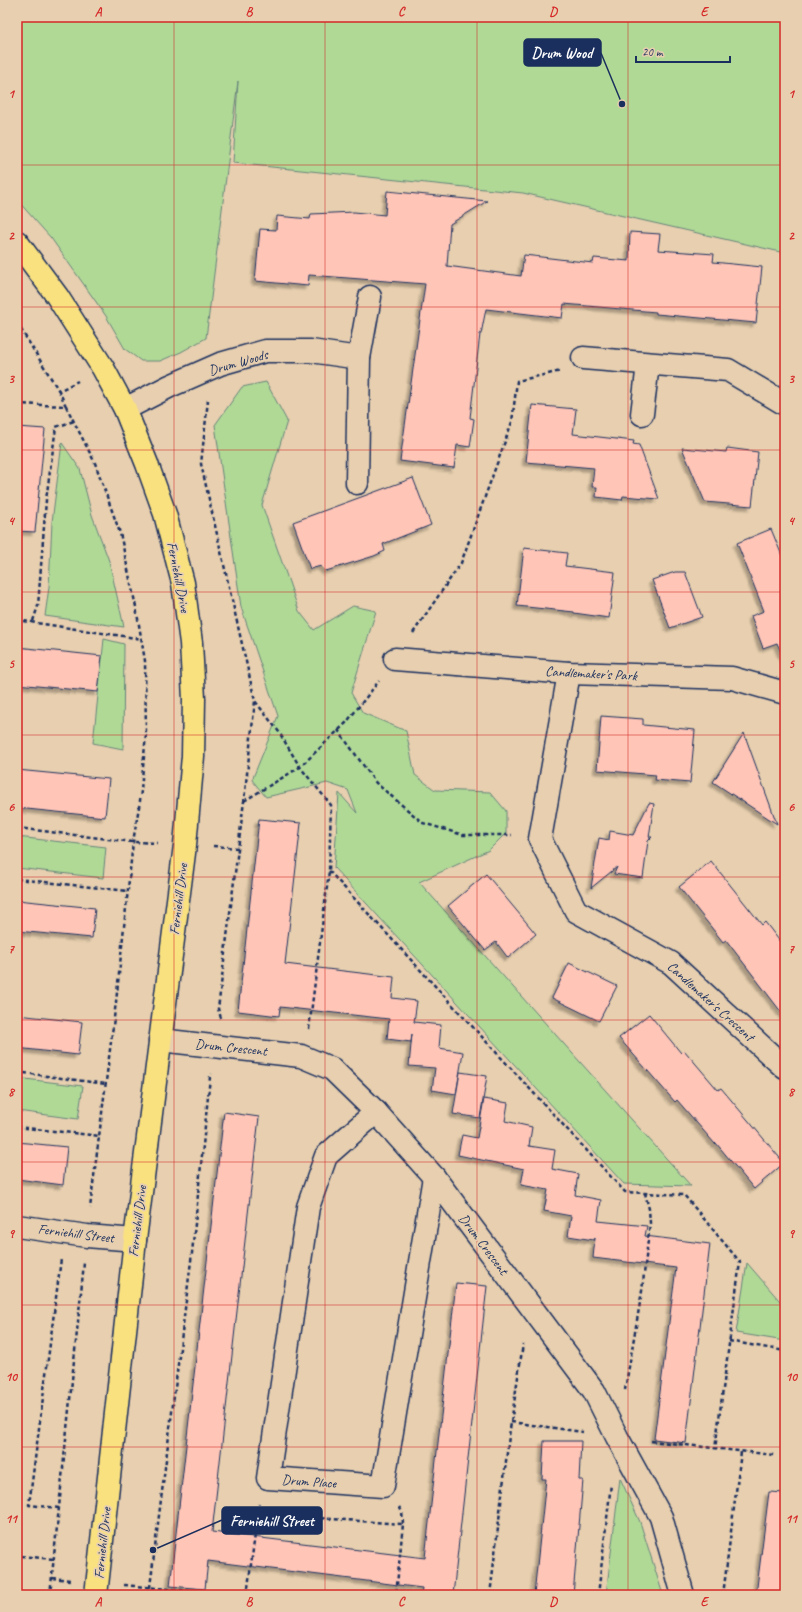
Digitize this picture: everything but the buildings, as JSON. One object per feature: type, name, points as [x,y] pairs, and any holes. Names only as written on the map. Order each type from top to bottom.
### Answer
[{"type":"main road","name":"Ferniehill Drive","points":[[17,242],[57,296],[103,368],[125,409],[166,514],[183,583],[191,643],[194,699],[193,756],[185,845],[135,1240],[97,1589]]},
{"type":"street","points":[[357,483],[359,358],[370,297]]},
{"type":"street","name":"Drum Woods","points":[[125,409],[220,364],[265,351],[310,351],[359,358]]},
{"type":"street","points":[[583,358],[728,370],[785,404]]},
{"type":"street","points":[[642,414],[648,364]]},
{"type":"street","name":"Candlemaker's Park","points":[[395,659],[569,673],[732,678],[785,693]]},
{"type":"street","points":[[540,839],[569,673]]},
{"type":"street","name":"Candlemaker's Crescent","points":[[540,839],[576,911],[671,963],[785,1068]]},
{"type":"street","name":"Drum Crescent","points":[[160,1040],[301,1056],[332,1069],[376,1112],[434,1177],[594,1391],[617,1437],[661,1517],[683,1595]]},
{"type":"street","name":"Drum Place","points":[[376,1112],[326,1156],[308,1207],[268,1478],[384,1486],[434,1177]]},
{"type":"street","name":"Ferniehill Street","points":[[17,1226],[87,1236],[135,1240]]},
{"type":"path","points":[[17,323],[59,391],[95,463],[120,533],[136,607],[145,661],[146,734],[140,801],[133,842],[100,1136],[87,1236],[50,1595]]},
{"type":"path","points":[[244,801],[300,767],[346,723],[395,659],[460,564],[512,422],[517,381],[566,370],[583,358]]},
{"type":"path","points":[[59,391],[103,368]]},
{"type":"path","points":[[149,1595],[192,1252],[210,1077],[229,1047],[218,1009],[255,701],[201,464],[208,397],[198,374]]},
{"type":"path","points":[[17,404],[66,406]]},
{"type":"path","points":[[33,621],[38,606],[46,500],[56,427],[74,421]]},
{"type":"path","points":[[17,620],[33,621],[142,639]]},
{"type":"path","points":[[255,701],[279,732],[300,767],[331,805],[329,871],[308,1036],[301,1056]]},
{"type":"path","points":[[338,730],[376,783],[423,823],[463,835],[508,834],[540,839]]},
{"type":"path","points":[[17,828],[133,842]]},
{"type":"path","points":[[329,871],[625,1192],[684,1195],[740,1262],[715,1449]]},
{"type":"path","points":[[17,879],[128,891]]},
{"type":"path","points":[[17,1072],[106,1084]]},
{"type":"path","points":[[17,1127],[100,1136]]},
{"type":"path","points":[[624,1391],[642,1291],[650,1223],[649,1209],[645,1193]]},
{"type":"path","points":[[59,1508],[29,1505],[64,1232]]},
{"type":"path","points":[[490,1595],[511,1422],[524,1342],[534,1311]]},
{"type":"path","points":[[729,1341],[785,1351]]},
{"type":"path","points":[[511,1422],[617,1437],[774,1455]]},
{"type":"path","points":[[598,1595],[617,1437]]},
{"type":"path","points":[[723,1595],[741,1452]]},
{"type":"path","points":[[247,1595],[261,1485],[268,1478]]},
{"type":"path","points":[[258,1514],[403,1524],[396,1595]]},
{"type":"path","points":[[21,1556],[53,1559]]},
{"type":"path","points":[[52,1578],[97,1589],[150,1587],[233,1595]]},
{"type":"green space","points":[[17,17],[785,17],[785,253],[523,193],[233,163],[238,81],[206,338],[181,352],[160,361],[141,361],[125,349],[106,316],[51,238],[17,200]]},
{"type":"green space","points":[[266,382],[287,421],[262,505],[299,611],[314,630],[353,606],[376,611],[351,693],[363,713],[406,731],[415,775],[435,790],[490,792],[506,811],[506,833],[489,850],[419,882],[691,1186],[624,1184],[334,868],[339,793],[357,813],[348,790],[327,783],[266,797],[252,780],[278,716],[241,607],[215,425],[242,387]]},
{"type":"green space","points":[[62,443],[80,469],[92,515],[109,561],[124,627],[45,616],[49,587],[52,522]]},
{"type":"green space","points":[[104,639],[124,644],[123,749],[93,743]]},
{"type":"green space","points":[[17,837],[106,847],[103,878],[17,868]]},
{"type":"green space","points":[[17,1078],[83,1086],[78,1119],[17,1111]]},
{"type":"green space","points":[[747,1263],[785,1307],[785,1341],[736,1333]]},
{"type":"green space","points":[[620,1478],[640,1522],[663,1595],[606,1595]]},
{"type":"place","name":"Drum Wood","points":[[622,104]]},
{"type":"place","name":"Ferniehill Street","points":[[153,1550]]}]
